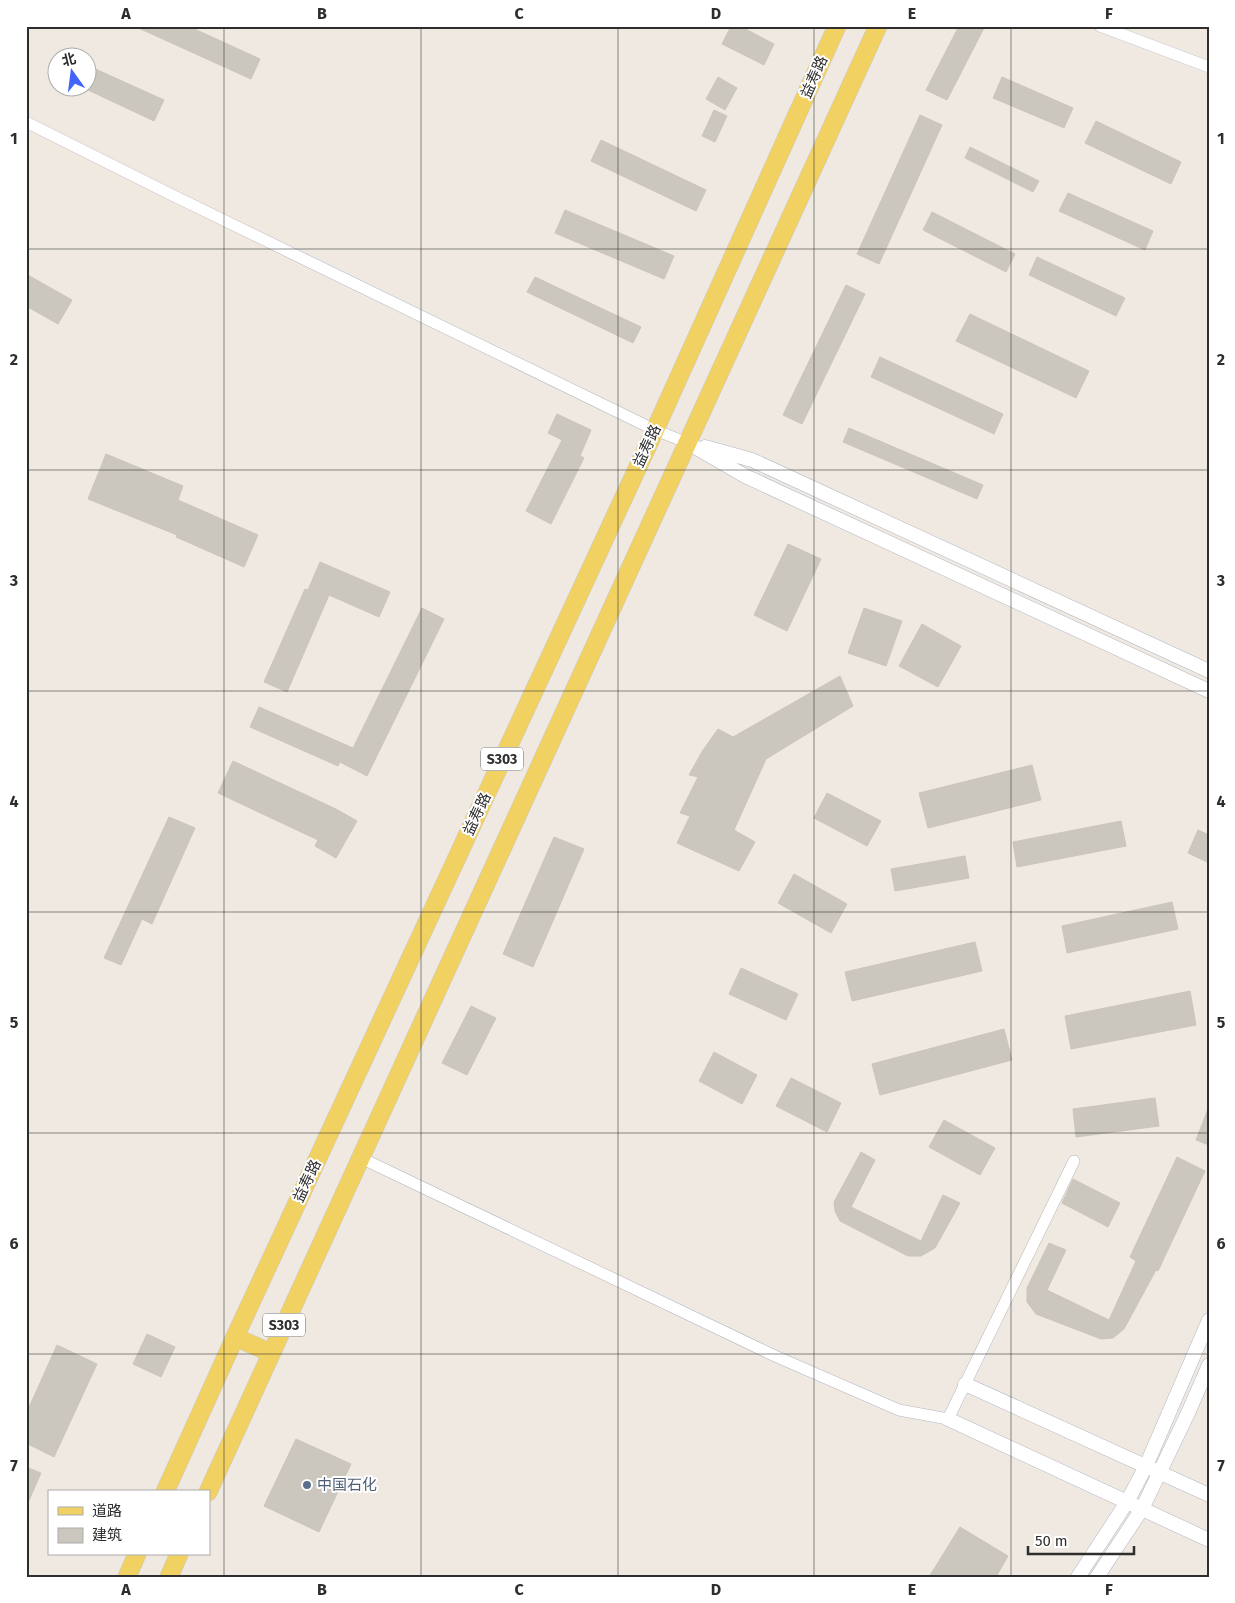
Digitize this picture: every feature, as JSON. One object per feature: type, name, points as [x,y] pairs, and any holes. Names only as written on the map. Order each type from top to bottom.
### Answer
[{"type":"main road","name":"益寿路","points":[[166,1490],[655,430],[837,26]]},
{"type":"main road","name":"S303","points":[[209,1490],[878,26]]},
{"type":"main road","points":[[235,1337],[271,1353]]},
{"type":"main road","points":[[127,1577],[136,1556]]},
{"type":"main road","points":[[169,1577],[178,1556]]},
{"type":"street","points":[[1100,26],[1209,67]]},
{"type":"street","points":[[26,122],[655,430],[688,443],[752,460],[1209,671]]},
{"type":"street","points":[[688,443],[745,476],[1209,691]]},
{"type":"street","points":[[361,1158],[775,1356],[899,1410],[948,1419],[1209,1540]]},
{"type":"street","points":[[948,1419],[1074,1161]]},
{"type":"street","points":[[1078,1577],[1127,1502],[1146,1466],[1209,1320]]},
{"type":"street","points":[[1097,1577],[1142,1509],[1209,1365]]},
{"type":"street","points":[[965,1384],[1209,1495]]},
{"type":"building","points":[[134,26],[188,26],[260,59],[251,79]]},
{"type":"building","points":[[731,26],[740,26],[774,44],[764,65],[722,44]]},
{"type":"building","points":[[959,26],[985,26],[947,100],[926,90]]},
{"type":"building","points":[[98,70],[164,100],[154,121],[98,95]]},
{"type":"building","points":[[718,77],[737,88],[725,110],[706,99]]},
{"type":"building","points":[[1002,77],[1073,108],[1064,128],[993,98]]},
{"type":"building","points":[[714,110],[727,116],[715,142],[702,136]]},
{"type":"building","points":[[920,115],[942,125],[879,264],[857,254]]},
{"type":"building","points":[[1096,121],[1181,162],[1171,184],[1085,143]]},
{"type":"building","points":[[601,140],[706,190],[696,211],[591,161]]},
{"type":"building","points":[[970,147],[1039,181],[1033,192],[965,158]]},
{"type":"building","points":[[1068,193],[1153,231],[1145,250],[1059,211]]},
{"type":"building","points":[[565,210],[674,256],[664,279],[555,233]]},
{"type":"building","points":[[932,212],[1015,254],[1006,272],[923,230]]},
{"type":"building","points":[[1037,257],[1125,298],[1116,316],[1029,275]]},
{"type":"building","points":[[26,274],[72,300],[58,324],[26,306]]},
{"type":"building","points":[[535,277],[641,327],[633,343],[527,292]]},
{"type":"building","points":[[846,285],[865,294],[802,424],[783,415]]},
{"type":"building","points":[[970,314],[1089,371],[1076,398],[956,341]]},
{"type":"building","points":[[880,357],[1003,414],[994,434],[871,377]]},
{"type":"building","points":[[557,414],[591,430],[580,456],[584,458],[551,524],[526,511],[562,440],[548,433]]},
{"type":"building","points":[[849,428],[983,485],[977,499],[843,442]]},
{"type":"building","points":[[106,454],[183,486],[178,500],[258,535],[244,567],[176,537],[177,535],[88,499]]},
{"type":"building","points":[[788,544],[821,559],[787,631],[754,615]]},
{"type":"building","points":[[320,562],[390,592],[379,617],[329,595],[287,692],[264,682],[305,589],[308,590]]},
{"type":"building","points":[[422,608],[444,619],[367,776],[340,762],[338,766],[250,727],[259,707],[353,748]]},
{"type":"building","points":[[864,608],[902,621],[886,666],[848,653]]},
{"type":"building","points":[[922,624],[961,646],[938,687],[899,666]]},
{"type":"building","points":[[840,676],[853,706],[766,759],[734,830],[755,842],[739,871],[677,843],[690,816],[680,813],[698,777],[689,775],[718,729],[733,737]]},
{"type":"building","points":[[233,761],[336,809],[357,821],[336,858],[315,846],[318,840],[218,793]]},
{"type":"building","points":[[1032,765],[1041,800],[928,828],[919,793]]},
{"type":"building","points":[[827,793],[881,821],[867,846],[814,818]]},
{"type":"building","points":[[169,817],[195,828],[152,924],[142,919],[121,965],[104,958]]},
{"type":"building","points":[[1121,821],[1126,846],[1017,867],[1013,842]]},
{"type":"building","points":[[1198,830],[1209,835],[1209,863],[1188,853]]},
{"type":"building","points":[[554,837],[584,849],[533,967],[503,954]]},
{"type":"building","points":[[965,856],[969,878],[895,891],[891,869]]},
{"type":"building","points":[[794,874],[847,904],[831,933],[778,903]]},
{"type":"building","points":[[1172,902],[1178,929],[1067,953],[1062,926]]},
{"type":"building","points":[[975,942],[982,971],[852,1001],[845,972]]},
{"type":"building","points":[[741,968],[798,994],[786,1020],[729,994]]},
{"type":"building","points":[[1190,991],[1196,1025],[1071,1049],[1065,1016]]},
{"type":"building","points":[[471,1006],[496,1018],[467,1075],[442,1063]]},
{"type":"building","points":[[1004,1029],[1012,1060],[880,1095],[872,1064]]},
{"type":"building","points":[[714,1052],[757,1075],[742,1104],[699,1081]]},
{"type":"building","points":[[791,1078],[841,1103],[827,1132],[776,1106]]},
{"type":"building","points":[[1155,1098],[1159,1126],[1076,1137],[1073,1109]]},
{"type":"building","points":[[1209,1109],[1209,1145],[1196,1140]]},
{"type":"building","points":[[944,1120],[995,1148],[980,1175],[929,1147]]},
{"type":"building","points":[[861,1152],[875,1160],[851,1207],[921,1241],[943,1195],[960,1203],[935,1248],[921,1256],[908,1256],[840,1221],[835,1211],[834,1202]]},
{"type":"building","points":[[1177,1157],[1205,1171],[1158,1271],[1156,1270],[1124,1329],[1113,1338],[1101,1339],[1036,1314],[1027,1302],[1027,1288],[1049,1243],[1066,1250],[1047,1290],[1109,1320],[1136,1261],[1130,1257]]},
{"type":"building","points":[[1073,1179],[1120,1203],[1108,1227],[1062,1203]]},
{"type":"building","points":[[147,1334],[175,1347],[161,1377],[133,1364]]},
{"type":"building","points":[[57,1345],[97,1364],[54,1457],[26,1443],[26,1414]]},
{"type":"building","name":"中国石化","points":[[296,1439],[351,1464],[319,1532],[264,1506]]},
{"type":"building","points":[[26,1467],[41,1473],[26,1507]]},
{"type":"building","points":[[960,1527],[1008,1556],[996,1577],[929,1577]]},
{"type":"place","name":"中国石化","points":[[307,1485]]}]
